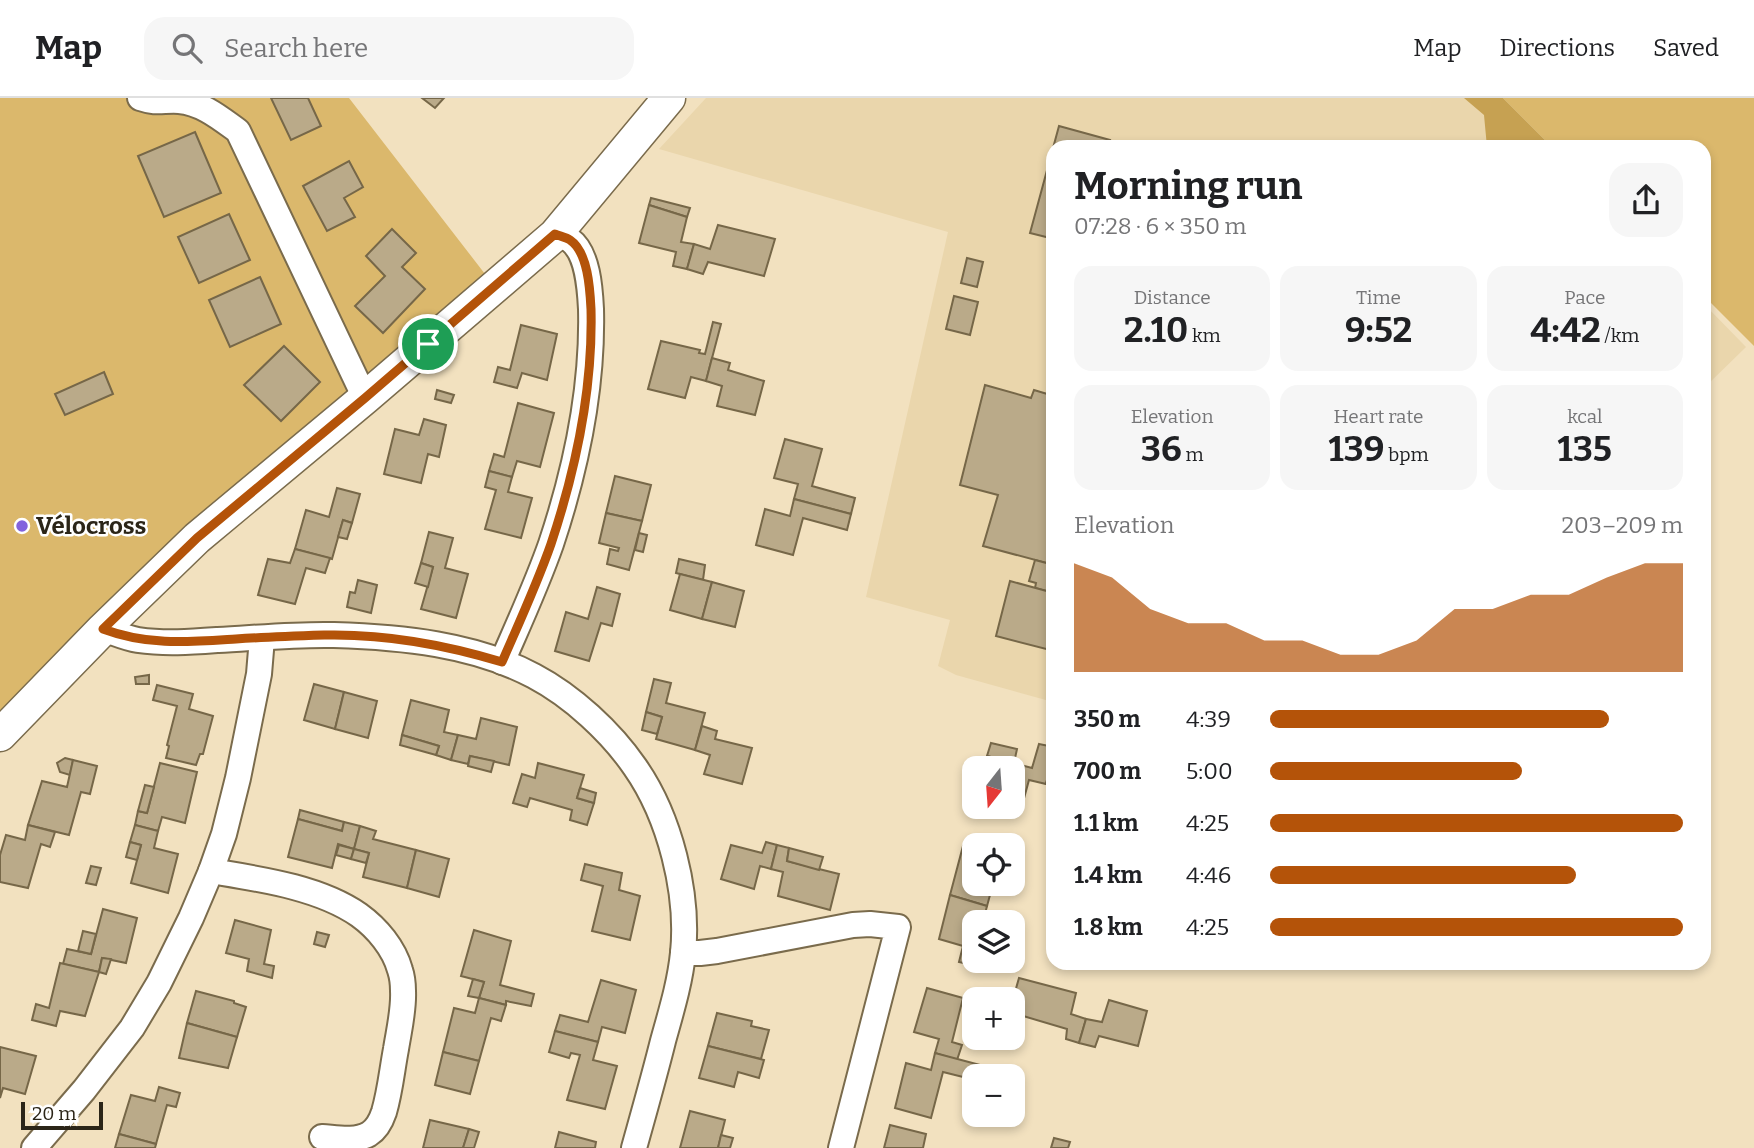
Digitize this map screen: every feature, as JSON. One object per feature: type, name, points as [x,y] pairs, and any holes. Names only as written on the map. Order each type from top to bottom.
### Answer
[{"type":"street","points":[[140,98],[153,103],[179,101],[207,109],[238,131],[365,398]]},
{"type":"street","points":[[0,735],[103,629],[197,538],[555,234],[669,98]]},
{"type":"street","points":[[502,662],[543,565],[562,509],[579,439],[589,378],[592,337],[587,268],[570,240],[555,234]]},
{"type":"street","points":[[103,629],[123,636],[161,642],[331,635],[391,638],[438,645],[502,662],[533,676],[569,697],[606,732],[635,767],[656,805],[671,847],[684,918],[683,953],[677,989],[634,1148]]},
{"type":"street","points":[[34,1148],[132,1028],[159,983],[191,918],[224,834],[259,674],[262,638]]},
{"type":"street","points":[[211,871],[301,889],[333,901],[360,915],[394,953],[401,972],[403,990],[389,1091],[378,1126],[358,1138],[322,1137]]},
{"type":"street","points":[[683,953],[717,951],[853,925],[870,924],[898,928],[841,1148]]},
{"type":"shaded area","points":[[0,98],[349,98],[485,274],[271,459],[0,735]]},
{"type":"shaded area","points":[[706,98],[1496,98],[1538,140],[1046,140],[1046,700],[956,675],[938,666],[950,620],[866,597],[948,232],[659,149]]},
{"type":"shaded area","points":[[1464,98],[1503,98],[1545,140],[1486,140],[1484,115]]},
{"type":"shaded area","points":[[1503,98],[1754,98],[1754,346],[1711,303],[1711,140],[1545,140]]},
{"type":"shaded area","points":[[1711,311],[1746,347],[1711,381]]},
{"type":"building","points":[[271,98],[308,98],[321,126],[291,140]]},
{"type":"building","points":[[422,98],[444,98],[435,108]]},
{"type":"building","points":[[1059,126],[1110,140],[1055,140]]},
{"type":"building","points":[[195,132],[221,193],[164,217],[138,156]]},
{"type":"building","points":[[349,161],[363,187],[344,198],[355,217],[327,231],[303,186]]},
{"type":"building","points":[[1046,174],[1046,237],[1030,233]]},
{"type":"building","points":[[651,198],[690,208],[687,217],[649,205]]},
{"type":"building","points":[[649,205],[687,217],[681,242],[694,244],[687,269],[673,266],[676,252],[639,243]]},
{"type":"building","points":[[229,214],[250,260],[199,283],[178,237]]},
{"type":"building","points":[[718,225],[775,239],[764,276],[708,262],[703,274],[687,269],[694,244],[710,249]]},
{"type":"building","points":[[392,229],[416,253],[402,267],[425,289],[383,333],[355,306],[385,276],[366,256]]},
{"type":"building","points":[[967,258],[983,262],[977,287],[961,283]]},
{"type":"building","points":[[260,277],[281,324],[230,347],[209,300]]},
{"type":"building","points":[[954,296],[978,302],[970,335],[946,329]]},
{"type":"building","points":[[713,322],[721,324],[706,381],[691,377],[685,398],[648,389],[661,341],[700,350],[699,353],[705,354]]},
{"type":"building","points":[[521,325],[557,334],[547,380],[522,373],[517,388],[494,382],[498,367],[510,370]]},
{"type":"building","points":[[284,346],[320,382],[281,421],[244,385]]},
{"type":"building","points":[[712,358],[730,363],[728,370],[764,381],[755,415],[717,406],[722,386],[706,381]]},
{"type":"building","points":[[104,372],[113,394],[65,415],[55,394]]},
{"type":"building","points":[[985,385],[1031,398],[1034,390],[1046,394],[1046,563],[983,546],[998,495],[960,485]]},
{"type":"building","points":[[437,390],[454,395],[451,403],[435,399]]},
{"type":"building","points":[[518,403],[554,413],[540,467],[517,461],[512,477],[489,471],[494,454],[504,457]]},
{"type":"building","points":[[424,419],[446,425],[439,457],[428,454],[421,483],[384,474],[395,429],[419,435]]},
{"type":"building","points":[[785,439],[822,449],[812,486],[855,498],[851,514],[794,499],[798,484],[774,478]]},
{"type":"building","points":[[489,471],[512,477],[508,492],[532,498],[521,538],[485,529],[496,490],[485,487]]},
{"type":"building","points":[[615,476],[651,485],[642,521],[606,513]]},
{"type":"building","points":[[337,488],[360,494],[352,523],[343,520],[332,559],[295,549],[306,510],[329,517]]},
{"type":"building","points":[[794,499],[851,514],[847,530],[803,518],[793,555],[756,545],[765,509],[790,516]]},
{"type":"building","points":[[606,513],[642,521],[629,570],[607,564],[610,549],[618,551],[619,548],[599,543]]},
{"type":"building","points":[[343,520],[352,523],[347,539],[338,537]]},
{"type":"building","points":[[429,532],[453,538],[445,568],[468,574],[456,618],[421,609],[433,567],[421,563]]},
{"type":"building","points":[[639,533],[647,535],[643,552],[635,550]]},
{"type":"building","points":[[295,549],[330,558],[325,573],[306,568],[295,604],[258,595],[268,559],[290,563]]},
{"type":"building","points":[[679,559],[705,565],[703,580],[676,573]]},
{"type":"building","points":[[1035,560],[1046,563],[1046,591],[1035,588],[1036,583],[1029,581]]},
{"type":"building","points":[[421,563],[433,567],[428,587],[415,583]]},
{"type":"building","points":[[680,574],[712,582],[702,619],[670,610]]},
{"type":"building","points":[[358,580],[377,585],[371,613],[347,607],[350,592],[355,593]]},
{"type":"building","points":[[1010,581],[1046,591],[1046,649],[996,636]]},
{"type":"building","points":[[712,582],[744,591],[735,627],[702,619]]},
{"type":"building","points":[[597,587],[620,594],[612,626],[601,623],[589,661],[555,651],[566,612],[588,619]]},
{"type":"building","points":[[149,675],[149,684],[136,684],[135,677]]},
{"type":"building","points":[[654,679],[671,683],[666,703],[705,713],[695,750],[656,739],[662,717],[646,712]]},
{"type":"building","points":[[314,684],[344,692],[335,729],[304,720]]},
{"type":"building","points":[[157,685],[193,694],[189,709],[213,716],[203,754],[200,754],[196,765],[166,758],[177,706],[153,700]]},
{"type":"building","points":[[344,692],[377,701],[368,738],[335,729]]},
{"type":"building","points":[[411,700],[449,710],[444,732],[458,735],[451,760],[436,755],[439,746],[402,735]]},
{"type":"building","points":[[646,712],[662,717],[657,734],[642,730]]},
{"type":"building","points":[[481,718],[517,727],[509,765],[470,756],[468,764],[451,760],[458,735],[476,739]]},
{"type":"building","points":[[702,726],[717,731],[715,739],[752,748],[742,784],[704,774],[710,755],[695,750]]},
{"type":"building","points":[[402,735],[439,746],[436,755],[400,745]]},
{"type":"building","points":[[991,743],[1017,749],[1016,756],[987,756]]},
{"type":"building","points":[[1039,744],[1046,745],[1046,784],[1029,780],[1026,791],[1026,766],[1032,768]]},
{"type":"building","points":[[470,756],[494,761],[491,772],[468,766]]},
{"type":"building","points":[[65,758],[73,760],[70,775],[60,772],[57,763]]},
{"type":"building","points":[[73,760],[97,766],[90,794],[81,792],[69,835],[28,825],[42,781],[67,787]]},
{"type":"building","points":[[160,763],[197,772],[185,823],[162,817],[158,831],[135,825],[138,811],[147,813]]},
{"type":"building","points":[[538,763],[584,775],[577,798],[594,803],[587,825],[570,820],[572,810],[530,798],[527,807],[513,803],[522,774],[535,778]]},
{"type":"building","points":[[145,785],[154,787],[147,813],[138,811]]},
{"type":"building","points":[[580,788],[596,793],[594,803],[577,798]]},
{"type":"building","points":[[300,810],[344,822],[342,831],[298,819]]},
{"type":"building","points":[[298,819],[342,831],[344,822],[360,826],[354,849],[338,844],[332,868],[288,857]]},
{"type":"building","points":[[28,825],[55,832],[50,847],[41,844],[28,888],[0,882],[0,855],[6,835],[25,840]]},
{"type":"building","points":[[135,825],[158,831],[154,848],[178,854],[168,893],[131,883],[141,845],[130,842]]},
{"type":"building","points":[[360,826],[376,831],[373,839],[416,850],[407,888],[363,877],[369,853],[354,849]]},
{"type":"building","points":[[130,842],[141,845],[137,860],[126,857]]},
{"type":"building","points":[[766,842],[777,845],[771,869],[760,866],[754,889],[721,879],[731,845],[762,853]]},
{"type":"building","points":[[339,845],[354,849],[351,859],[336,855]]},
{"type":"building","points":[[777,845],[789,848],[787,861],[839,874],[830,910],[778,896],[783,872],[771,869]]},
{"type":"building","points":[[789,848],[823,857],[819,870],[787,861]]},
{"type":"building","points":[[354,849],[369,853],[366,863],[351,859]]},
{"type":"building","points":[[416,850],[449,859],[439,897],[407,888]]},
{"type":"building","points":[[962,850],[962,896],[990,896],[987,906],[950,895]]},
{"type":"building","points":[[585,864],[622,873],[619,890],[640,896],[630,940],[592,931],[603,886],[581,880]]},
{"type":"building","points":[[91,866],[101,868],[96,885],[86,883]]},
{"type":"building","points":[[950,895],[987,906],[986,910],[962,910],[962,946],[939,939]]},
{"type":"building","points":[[103,909],[137,918],[126,963],[102,958],[99,972],[63,964],[67,949],[91,954]]},
{"type":"building","points":[[235,920],[271,930],[264,964],[274,966],[272,978],[247,971],[249,959],[226,953]]},
{"type":"building","points":[[474,930],[511,941],[500,985],[534,994],[531,1006],[506,1001],[506,1005],[479,998],[484,982],[461,976]]},
{"type":"building","points":[[83,931],[96,934],[91,954],[78,951]]},
{"type":"building","points":[[317,932],[329,935],[325,947],[314,944]]},
{"type":"building","points":[[102,958],[111,959],[106,974],[99,972]]},
{"type":"building","points":[[60,963],[99,972],[85,1016],[60,1011],[56,1026],[32,1020],[36,1004],[49,1008]]},
{"type":"building","points":[[1019,978],[1076,993],[1071,1014],[1086,1019],[1079,1043],[1066,1039],[1067,1029],[1025,1017],[1025,987],[1016,987]]},
{"type":"building","points":[[473,979],[484,982],[479,998],[468,996]]},
{"type":"building","points":[[601,980],[636,990],[625,1033],[602,1027],[598,1042],[555,1031],[560,1015],[588,1022]]},
{"type":"building","points":[[927,988],[962,998],[952,1042],[962,1045],[957,1060],[935,1053],[939,1039],[914,1032]]},
{"type":"building","points":[[196,991],[246,1007],[237,1037],[187,1023]]},
{"type":"building","points":[[479,998],[506,1005],[501,1021],[491,1018],[479,1061],[443,1052],[454,1008],[475,1013]]},
{"type":"building","points":[[1109,1000],[1147,1011],[1138,1046],[1099,1036],[1095,1047],[1079,1043],[1086,1019],[1102,1022]]},
{"type":"building","points":[[717,1013],[752,1021],[751,1026],[769,1030],[761,1059],[708,1046]]},
{"type":"building","points":[[187,1023],[237,1037],[228,1068],[179,1058]]},
{"type":"building","points":[[555,1031],[598,1042],[593,1060],[617,1066],[605,1109],[567,1100],[580,1055],[571,1053],[569,1058],[549,1052]]},
{"type":"building","points":[[708,1046],[764,1060],[759,1078],[738,1072],[734,1087],[699,1078]]},
{"type":"building","points":[[0,1047],[36,1056],[25,1094],[3,1088],[0,1098]]},
{"type":"building","points":[[443,1052],[479,1061],[470,1094],[435,1085]]},
{"type":"building","points":[[935,1053],[976,1064],[962,1064],[962,1077],[943,1072],[931,1118],[895,1108],[906,1063],[931,1070]]},
{"type":"building","points":[[159,1087],[180,1093],[176,1107],[167,1105],[156,1144],[119,1134],[131,1095],[155,1101]]},
{"type":"building","points":[[690,1111],[725,1120],[718,1148],[680,1148]]},
{"type":"building","points":[[430,1120],[469,1129],[463,1148],[423,1148]]},
{"type":"building","points":[[890,1125],[926,1134],[923,1148],[884,1148]]},
{"type":"building","points":[[469,1129],[479,1132],[474,1148],[463,1148]]},
{"type":"building","points":[[559,1132],[596,1142],[595,1148],[555,1148]]},
{"type":"building","points":[[119,1134],[156,1144],[155,1148],[115,1148]]},
{"type":"building","points":[[721,1135],[733,1138],[730,1148],[718,1148]]},
{"type":"building","points":[[1054,1138],[1070,1142],[1068,1148],[1051,1148]]},
{"type":"place","name":"Vélocross","points":[[22,526]]},
{"type":"route","points":[[555,234],[570,240],[579,252],[587,268],[592,337],[589,378],[579,439],[550,545],[502,662],[438,645],[391,638],[331,635],[161,642],[139,640],[103,629],[197,538],[428,344],[555,234]]}]
